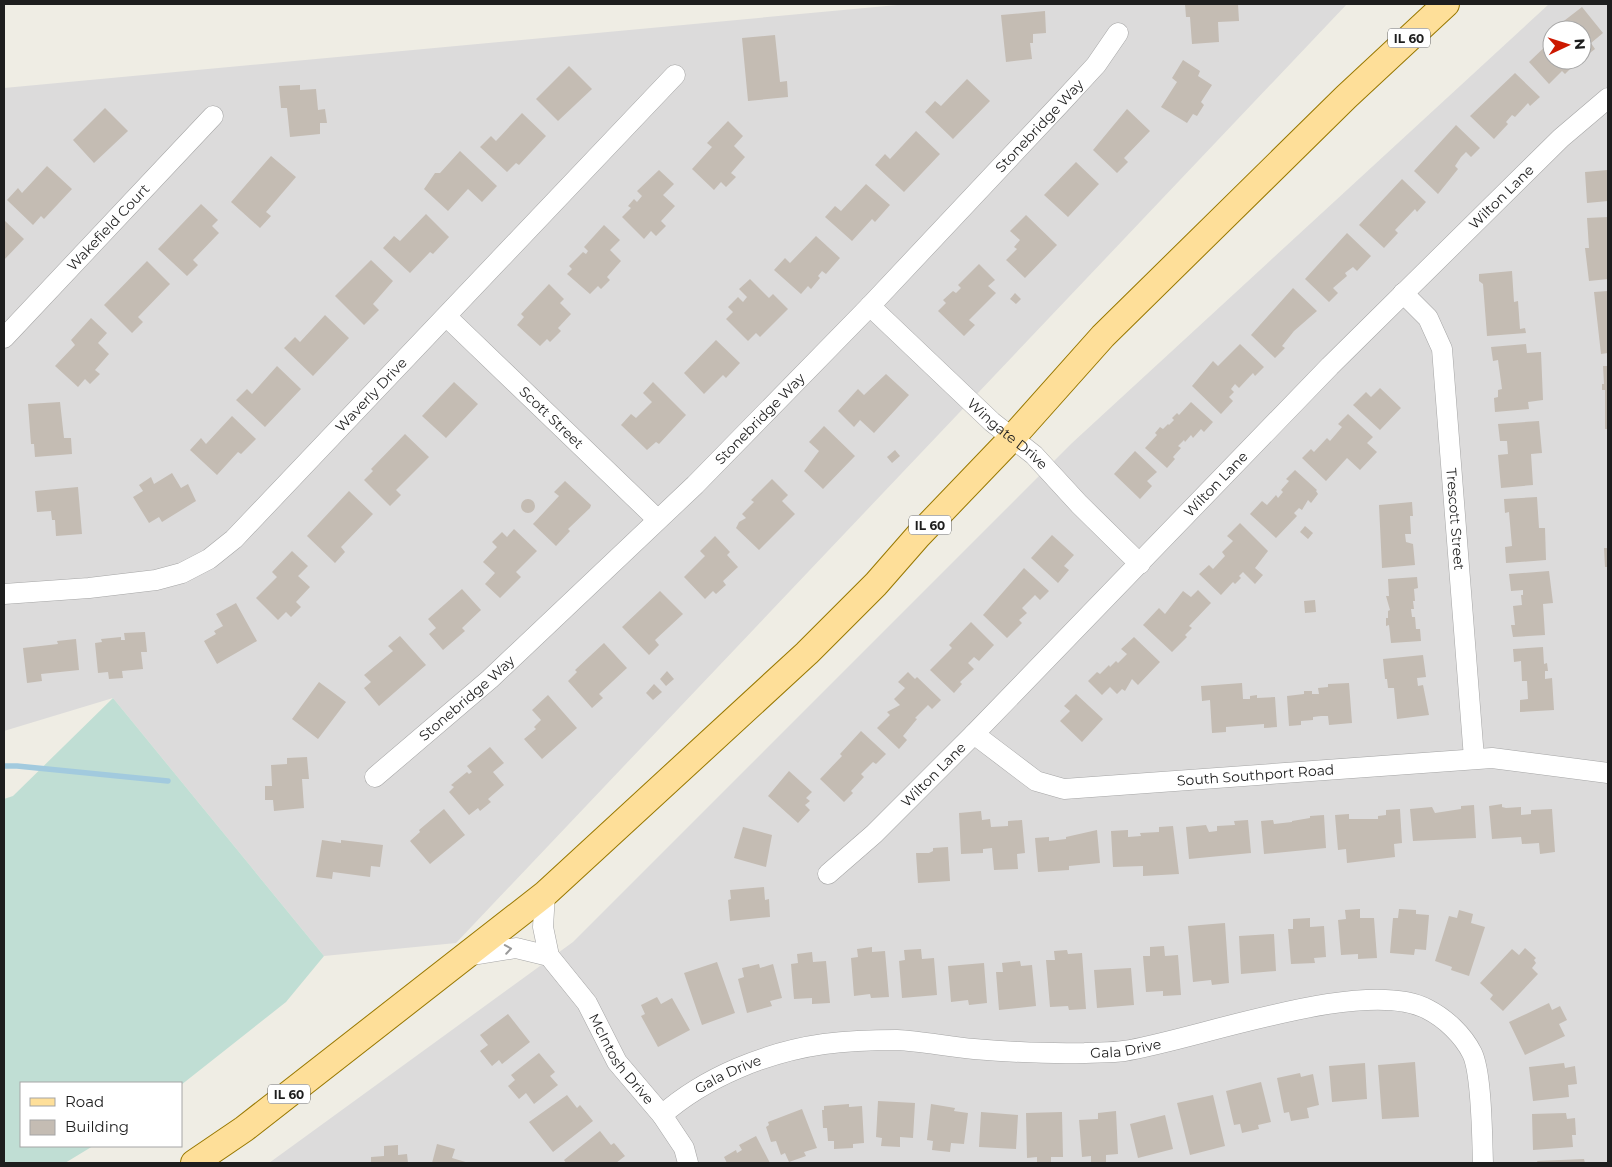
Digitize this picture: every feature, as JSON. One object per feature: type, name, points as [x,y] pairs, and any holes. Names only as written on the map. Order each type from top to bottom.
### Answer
[{"type":"main road","name":"IL 60","points":[[194,1163],[244,1129],[545,894],[808,653],[876,584],[918,536],[1012,438],[1103,336],[1346,97],[1446,4]]},
{"type":"street","name":"Stonebridge Way","points":[[375,777],[490,679],[622,556],[657,519],[694,485],[870,306],[1060,104],[1096,65],[1118,33]]},
{"type":"street","name":"Waverly Drive","points":[[4,594],[89,588],[156,580],[182,573],[209,559],[234,538],[447,317],[675,75]]},
{"type":"street","name":"Wilton Lane","points":[[828,874],[874,834],[974,734],[1403,293],[1561,138],[1608,98]]},
{"type":"street","name":"Wakefield Court","points":[[4,338],[212,116]]},
{"type":"street","name":"Trescott Street","points":[[1403,293],[1428,318],[1442,349],[1474,758]]},
{"type":"street","name":"Wingate Drive","points":[[870,306],[992,422],[1034,455],[1079,504],[1140,564]]},
{"type":"street","name":"Scott Street","points":[[447,317],[657,519]]},
{"type":"street","name":"South Southport Road","points":[[974,734],[1036,781],[1064,789],[1474,758],[1492,758],[1608,773]]},
{"type":"street","name":"McIntosh Drive","points":[[545,894],[542,928],[549,956],[587,1003],[617,1062],[662,1115],[684,1148],[688,1163]]},
{"type":"street","points":[[467,956],[516,948],[549,956]]},
{"type":"street","name":"Gala Drive","points":[[662,1115],[682,1097],[723,1075],[774,1055],[824,1044],[897,1040],[972,1049],[1052,1054],[1122,1051],[1188,1038],[1272,1016],[1356,1001],[1395,1000],[1426,1008],[1453,1027],[1472,1054],[1478,1084],[1483,1163]]},
{"type":"shaded area","points":[[908,4],[1347,4],[456,943],[324,956],[113,698],[4,731],[4,88]]},
{"type":"shaded area","points":[[1549,4],[1608,4],[1608,1163],[269,1163],[573,942],[1072,443]]},
{"type":"shaded area","points":[[113,698],[324,956],[286,1002],[182,1084],[182,1082],[20,1082],[20,1147],[91,1147],[65,1163],[4,1163],[4,799],[13,796]]},
{"type":"building","points":[[1185,4],[1238,4],[1239,21],[1218,22],[1219,42],[1192,44],[1190,17],[1186,17]]},
{"type":"building","points":[[1582,7],[1603,33],[1592,42],[1592,20],[1565,20]]},
{"type":"building","points":[[1045,11],[1046,33],[1033,34],[1033,43],[1030,43],[1032,59],[1006,62],[1001,15]]},
{"type":"building","points":[[775,35],[780,82],[787,81],[788,97],[748,101],[742,38]]},
{"type":"building","points":[[1542,50],[1542,70],[1569,70],[1565,74],[1562,71],[1549,84],[1529,62]]},
{"type":"building","points":[[1183,60],[1200,71],[1198,76],[1212,85],[1201,102],[1204,105],[1197,116],[1193,114],[1187,123],[1161,107],[1177,82],[1172,78]]},
{"type":"building","points":[[569,66],[592,89],[558,121],[536,99]]},
{"type":"building","points":[[1515,73],[1540,97],[1530,106],[1528,103],[1515,117],[1512,115],[1506,122],[1508,124],[1494,139],[1470,116]]},
{"type":"building","points":[[967,79],[990,101],[953,139],[925,112],[935,101],[941,106]]},
{"type":"building","points":[[300,85],[300,90],[316,89],[318,110],[325,109],[327,123],[320,123],[320,134],[290,137],[287,108],[281,108],[279,86]]},
{"type":"building","points":[[105,108],[128,131],[94,163],[73,140]]},
{"type":"building","points":[[1127,109],[1150,131],[1124,158],[1128,162],[1117,173],[1093,150]]},
{"type":"building","points":[[522,113],[546,136],[519,165],[516,163],[507,172],[480,147],[491,136],[496,141]]},
{"type":"building","points":[[728,121],[743,136],[734,146],[745,157],[731,173],[736,177],[726,187],[721,182],[714,190],[692,169],[712,147],[707,143]]},
{"type":"building","points":[[1456,125],[1480,148],[1471,157],[1466,152],[1461,157],[1455,166],[1458,169],[1438,194],[1414,171]]},
{"type":"building","points":[[916,131],[940,154],[904,192],[875,165],[885,154],[890,159]]},
{"type":"building","points":[[460,151],[497,186],[482,202],[468,189],[448,211],[424,189],[435,173],[440,173]]},
{"type":"building","points":[[271,156],[296,177],[266,212],[271,216],[260,228],[231,202]]},
{"type":"building","points":[[1076,162],[1099,184],[1068,217],[1044,195]]},
{"type":"building","points":[[47,166],[72,189],[44,219],[41,216],[33,225],[7,200],[18,188],[22,193]]},
{"type":"building","points":[[659,170],[674,184],[663,195],[675,206],[661,221],[666,226],[656,236],[651,231],[644,239],[622,217],[631,208],[628,206],[634,199],[637,202],[642,196],[637,191]]},
{"type":"building","points":[[1608,170],[1608,201],[1587,203],[1585,172]]},
{"type":"building","points":[[1402,179],[1426,202],[1417,212],[1415,209],[1395,230],[1398,233],[1384,248],[1359,225]]},
{"type":"building","points":[[866,184],[890,205],[875,222],[872,219],[852,241],[825,217],[835,206],[841,211]]},
{"type":"building","points":[[201,204],[218,220],[212,226],[219,233],[193,260],[198,265],[187,276],[158,249]]},
{"type":"building","points":[[426,214],[449,237],[433,254],[430,252],[410,273],[383,248],[394,236],[400,241]]},
{"type":"building","points":[[1026,215],[1057,245],[1025,278],[1006,260],[1017,249],[1014,247],[1020,240],[1010,231]]},
{"type":"building","points":[[1608,217],[1608,279],[1589,281],[1585,248],[1589,248],[1587,218]]},
{"type":"building","points":[[4,220],[24,239],[4,260]]},
{"type":"building","points":[[604,225],[620,240],[610,250],[621,261],[607,277],[610,280],[601,289],[598,286],[590,294],[567,274],[572,269],[569,266],[583,252],[586,254],[588,251],[584,247]]},
{"type":"building","points":[[1347,233],[1371,256],[1357,271],[1353,267],[1345,273],[1347,276],[1333,288],[1338,293],[1329,302],[1305,279]]},
{"type":"building","points":[[816,236],[840,258],[826,274],[822,271],[818,276],[820,278],[811,289],[808,286],[801,294],[774,270],[785,258],[790,263]]},
{"type":"building","points":[[371,260],[393,281],[373,304],[379,310],[364,325],[335,296]]},
{"type":"building","points":[[147,261],[170,284],[138,317],[143,322],[132,333],[104,305]]},
{"type":"building","points":[[979,264],[995,280],[988,286],[996,293],[969,320],[975,325],[964,336],[938,311],[946,303],[943,300],[953,291],[956,293],[961,288],[958,285]]},
{"type":"building","points":[[1512,271],[1514,302],[1518,301],[1520,329],[1525,328],[1526,333],[1487,336],[1483,284],[1479,281],[1479,274]]},
{"type":"building","points":[[750,279],[769,298],[773,294],[788,309],[760,337],[756,333],[748,341],[726,319],[733,312],[728,307],[738,297],[743,302],[747,297],[739,289]]},
{"type":"building","points":[[549,284],[564,299],[560,303],[571,314],[558,328],[561,331],[550,342],[547,339],[540,346],[517,325],[524,317],[521,314]]},
{"type":"building","points":[[1293,288],[1317,311],[1294,331],[1282,346],[1285,348],[1275,358],[1251,335]]},
{"type":"building","points":[[1608,291],[1608,353],[1601,354],[1594,292]]},
{"type":"building","points":[[1015,293],[1021,299],[1016,304],[1010,299]]},
{"type":"building","points":[[325,315],[349,338],[313,376],[284,348],[295,337],[300,342]]},
{"type":"building","points":[[91,318],[107,333],[98,343],[109,354],[95,370],[100,374],[90,384],[85,379],[78,387],[55,366],[75,345],[71,340]]},
{"type":"building","points":[[716,340],[740,363],[726,378],[723,375],[704,394],[684,373]]},
{"type":"building","points":[[1240,344],[1264,367],[1255,376],[1253,373],[1239,388],[1235,384],[1231,389],[1234,392],[1229,397],[1233,401],[1221,414],[1192,386],[1213,361],[1218,366]]},
{"type":"building","points":[[1526,344],[1527,353],[1541,352],[1543,400],[1528,402],[1529,409],[1495,412],[1494,398],[1498,397],[1498,390],[1502,389],[1498,360],[1493,361],[1491,347]]},
{"type":"building","points":[[277,366],[301,389],[265,427],[236,400],[247,389],[252,394]]},
{"type":"building","points":[[1603,366],[1608,366],[1608,429],[1605,429],[1605,390],[1602,390],[1602,384],[1604,384]]},
{"type":"building","points":[[886,374],[909,395],[874,433],[860,420],[854,427],[838,411],[858,389],[864,395]]},
{"type":"building","points":[[454,382],[478,404],[446,438],[422,416]]},
{"type":"building","points":[[653,382],[686,415],[659,444],[656,442],[647,450],[621,425],[631,414],[636,418],[652,402],[643,393]]},
{"type":"building","points":[[1380,388],[1401,408],[1380,430],[1353,405],[1366,392],[1371,397]]},
{"type":"building","points":[[60,402],[64,438],[71,438],[72,454],[35,457],[34,444],[31,444],[28,404]]},
{"type":"building","points":[[1191,402],[1213,422],[1204,432],[1201,429],[1193,438],[1191,435],[1178,446],[1181,448],[1167,468],[1145,448],[1157,435],[1155,433],[1160,427],[1163,429],[1169,425],[1174,420],[1172,418],[1177,413],[1179,415]]},
{"type":"building","points":[[1348,414],[1373,437],[1367,443],[1377,452],[1360,470],[1347,458],[1326,481],[1302,458],[1311,449],[1314,452],[1327,438],[1330,441],[1342,427],[1338,424]]},
{"type":"building","points":[[232,416],[256,439],[241,454],[238,452],[217,475],[190,450],[201,438],[206,444]]},
{"type":"building","points":[[1539,421],[1542,453],[1531,454],[1533,485],[1501,488],[1498,455],[1508,454],[1507,441],[1500,441],[1498,424]]},
{"type":"building","points":[[824,426],[855,456],[823,489],[804,471],[819,451],[809,442]]},
{"type":"building","points":[[405,434],[429,457],[396,490],[401,495],[390,506],[364,480],[373,471],[371,469]]},
{"type":"building","points":[[895,450],[900,456],[892,463],[887,457]]},
{"type":"building","points":[[1135,451],[1157,472],[1147,481],[1152,486],[1140,499],[1114,474]]},
{"type":"building","points":[[1295,470],[1317,490],[1318,494],[1311,503],[1308,500],[1302,510],[1299,508],[1294,513],[1297,516],[1276,538],[1250,514],[1262,501],[1267,505],[1276,495],[1278,498],[1283,492],[1281,490],[1289,481],[1286,479]]},
{"type":"building","points":[[172,473],[181,488],[188,484],[196,501],[162,522],[159,517],[149,523],[133,497],[143,491],[139,485],[151,477],[154,484]]},
{"type":"building","points":[[772,479],[788,495],[782,501],[795,514],[759,550],[736,528],[739,522],[746,518],[742,514],[754,502],[751,500]]},
{"type":"building","points":[[565,481],[591,505],[568,529],[570,531],[556,546],[533,524],[559,496],[554,492]]},
{"type":"building","points":[[78,487],[82,534],[56,536],[55,520],[52,520],[51,511],[37,512],[35,491]]},
{"type":"building","points":[[349,491],[373,514],[341,547],[345,552],[335,563],[307,536]]},
{"type":"building","points":[[1537,497],[1539,528],[1545,528],[1546,560],[1506,563],[1505,547],[1512,546],[1509,512],[1505,513],[1504,499]]},
{"type":"building","points":[[525,499],[531,499],[535,506],[531,513],[525,513],[521,509],[521,503]]},
{"type":"building","points":[[1412,502],[1413,516],[1410,516],[1411,534],[1405,534],[1406,542],[1413,544],[1415,565],[1382,568],[1379,505]]},
{"type":"building","points":[[1240,523],[1268,551],[1255,568],[1263,575],[1255,584],[1243,572],[1239,576],[1241,578],[1235,584],[1233,582],[1221,595],[1199,574],[1209,565],[1213,569],[1225,556],[1222,552],[1233,541],[1227,536]]},
{"type":"building","points":[[1305,526],[1313,533],[1308,539],[1300,532]]},
{"type":"building","points":[[514,529],[537,551],[516,572],[521,577],[500,598],[485,584],[495,573],[483,562],[497,547],[492,542],[502,532],[507,537]]},
{"type":"building","points":[[1052,535],[1074,555],[1064,566],[1069,570],[1058,583],[1031,558]]},
{"type":"building","points":[[715,536],[730,552],[727,555],[738,567],[723,581],[726,585],[716,594],[713,591],[705,599],[684,577],[705,556],[700,551]]},
{"type":"building","points":[[1604,548],[1608,548],[1608,567],[1605,567]]},
{"type":"building","points":[[292,551],[308,566],[298,576],[310,587],[296,602],[301,607],[291,617],[286,612],[278,620],[256,598],[277,577],[272,572]]},
{"type":"building","points":[[1024,568],[1049,591],[1040,600],[1035,595],[1022,608],[1027,613],[1019,620],[1022,623],[1007,638],[983,615]]},
{"type":"building","points":[[1549,571],[1553,603],[1543,604],[1545,635],[1513,637],[1511,625],[1515,625],[1513,606],[1522,605],[1521,595],[1523,595],[1523,590],[1511,591],[1509,574]]},
{"type":"building","points":[[1417,577],[1418,588],[1414,589],[1414,609],[1411,609],[1412,617],[1415,617],[1416,629],[1420,629],[1421,641],[1391,643],[1389,625],[1386,626],[1386,618],[1388,618],[1388,611],[1390,610],[1386,596],[1389,596],[1388,579]]},
{"type":"building","points":[[462,589],[481,610],[462,628],[465,631],[443,650],[429,634],[436,628],[428,619]]},
{"type":"building","points":[[1198,590],[1211,603],[1189,626],[1192,628],[1185,635],[1187,637],[1172,652],[1143,625],[1159,608],[1165,614],[1183,591],[1191,597]]},
{"type":"building","points":[[660,591],[683,614],[655,640],[659,645],[649,655],[622,627]]},
{"type":"building","points":[[1315,600],[1316,612],[1305,613],[1304,601]]},
{"type":"building","points":[[236,603],[257,641],[217,664],[204,641],[216,634],[214,631],[223,626],[216,614]]},
{"type":"building","points":[[971,622],[994,645],[979,661],[974,657],[968,663],[974,669],[960,682],[962,684],[954,693],[930,670],[952,648],[949,645]]},
{"type":"building","points":[[145,632],[147,652],[141,652],[143,669],[122,671],[123,678],[109,679],[108,672],[98,673],[95,643],[102,642],[101,639],[121,637],[121,640],[125,640],[124,633]]},
{"type":"building","points":[[400,636],[426,665],[379,706],[364,688],[371,682],[364,675],[393,651],[388,646]]},
{"type":"building","points":[[1134,637],[1160,662],[1138,685],[1132,679],[1125,691],[1122,689],[1117,694],[1110,687],[1102,695],[1088,681],[1097,672],[1100,674],[1109,665],[1110,667],[1116,661],[1118,663],[1127,654],[1121,649]]},
{"type":"building","points":[[76,639],[79,670],[41,674],[42,681],[27,683],[23,648],[58,644],[57,641]]},
{"type":"building","points":[[604,643],[627,668],[599,694],[603,698],[592,708],[568,681],[577,672],[575,670]]},
{"type":"building","points":[[1543,647],[1544,664],[1547,663],[1548,671],[1545,671],[1545,679],[1552,678],[1554,710],[1520,712],[1520,700],[1528,699],[1527,681],[1522,681],[1521,661],[1514,662],[1513,649]]},
{"type":"building","points":[[1423,655],[1426,677],[1417,678],[1418,686],[1423,685],[1429,715],[1397,719],[1394,688],[1388,688],[1383,659]]},
{"type":"building","points":[[667,671],[674,679],[666,686],[660,679]]},
{"type":"building","points":[[908,672],[915,679],[917,677],[941,700],[932,709],[928,705],[915,718],[917,719],[903,736],[907,740],[899,749],[877,728],[890,715],[887,712],[900,705],[894,699],[905,688],[898,682]]},
{"type":"building","points":[[319,682],[346,702],[318,739],[292,719]]},
{"type":"building","points":[[1242,683],[1243,699],[1250,699],[1250,696],[1257,695],[1257,698],[1275,697],[1277,727],[1264,728],[1264,724],[1226,727],[1226,732],[1212,733],[1210,700],[1202,701],[1201,686]]},
{"type":"building","points":[[1349,683],[1352,723],[1329,725],[1328,716],[1321,716],[1313,717],[1313,720],[1301,721],[1301,725],[1289,726],[1287,696],[1304,694],[1304,691],[1312,691],[1312,694],[1319,694],[1318,688],[1328,687],[1328,684]]},
{"type":"building","points":[[654,684],[662,692],[653,700],[646,693]]},
{"type":"building","points":[[1076,694],[1103,719],[1082,742],[1060,721],[1070,711],[1064,706]]},
{"type":"building","points":[[548,695],[577,728],[542,759],[524,739],[536,729],[534,727],[541,720],[532,710]]},
{"type":"building","points":[[861,731],[886,754],[876,764],[873,762],[861,774],[864,777],[844,802],[820,779],[842,756],[840,754]]},
{"type":"building","points":[[490,747],[504,763],[493,772],[504,785],[488,799],[491,802],[480,811],[478,808],[469,815],[449,792],[454,787],[451,785],[467,772],[469,774],[472,772],[467,766]]},
{"type":"building","points":[[307,757],[309,779],[302,779],[304,808],[274,811],[273,800],[265,800],[265,786],[272,786],[271,765],[287,764],[287,758]]},
{"type":"building","points":[[789,771],[812,792],[806,798],[810,801],[805,805],[810,810],[798,823],[768,796]]},
{"type":"building","points":[[1502,804],[1502,807],[1506,808],[1521,807],[1521,815],[1531,814],[1531,810],[1552,809],[1555,852],[1540,854],[1539,843],[1522,844],[1521,837],[1492,839],[1489,806]]},
{"type":"building","points":[[1474,805],[1476,838],[1413,841],[1410,809],[1432,807],[1435,813],[1461,809],[1461,806]]},
{"type":"building","points":[[444,809],[465,835],[430,864],[410,841],[420,832],[419,830]]},
{"type":"building","points":[[1400,809],[1402,843],[1394,844],[1395,857],[1347,863],[1346,849],[1338,850],[1335,815],[1349,814],[1349,819],[1378,819],[1378,816],[1386,815],[1386,810]]},
{"type":"building","points":[[981,811],[982,820],[990,819],[991,827],[1008,826],[1008,821],[1022,820],[1025,853],[1017,854],[1018,869],[994,870],[992,848],[983,849],[983,853],[961,854],[959,813]]},
{"type":"building","points":[[1324,815],[1326,848],[1264,854],[1261,821],[1273,820],[1274,824]]},
{"type":"building","points":[[1248,820],[1251,853],[1189,859],[1186,827],[1206,825],[1209,832],[1217,831],[1217,826],[1235,825],[1234,821]]},
{"type":"building","points":[[1173,826],[1179,874],[1143,876],[1143,866],[1113,867],[1111,831],[1128,830],[1128,837],[1141,836],[1140,833],[1159,832],[1159,827]]},
{"type":"building","points":[[743,827],[772,835],[766,867],[734,858]]},
{"type":"building","points":[[1097,830],[1100,863],[1069,866],[1069,870],[1038,872],[1035,838],[1049,837],[1049,841],[1066,839],[1066,837]]},
{"type":"building","points":[[322,840],[341,843],[341,840],[383,845],[380,867],[371,866],[370,877],[333,872],[332,879],[316,877]]},
{"type":"building","points":[[948,847],[950,881],[918,883],[916,853],[929,853],[933,851],[933,848]]},
{"type":"building","points":[[764,887],[765,900],[769,899],[770,917],[730,921],[728,900],[731,899],[730,890]]},
{"type":"building","points":[[1360,909],[1360,918],[1374,918],[1377,958],[1358,959],[1358,954],[1341,955],[1338,920],[1346,919],[1345,910]]},
{"type":"building","points":[[1399,909],[1416,910],[1416,914],[1429,915],[1426,950],[1415,949],[1414,955],[1390,953],[1393,918],[1398,918]]},
{"type":"building","points":[[1459,910],[1473,914],[1471,923],[1485,927],[1469,976],[1451,970],[1452,967],[1435,961],[1449,916],[1457,918]]},
{"type":"building","points":[[1310,918],[1310,927],[1324,926],[1326,957],[1314,958],[1315,963],[1291,964],[1288,929],[1293,929],[1293,919]]},
{"type":"building","points":[[1225,923],[1229,983],[1212,985],[1211,980],[1193,982],[1188,926]]},
{"type":"building","points":[[1274,934],[1276,971],[1241,974],[1239,936]]},
{"type":"building","points":[[1164,946],[1165,956],[1178,955],[1181,995],[1163,996],[1163,991],[1146,992],[1143,956],[1150,956],[1150,947]]},
{"type":"building","points":[[872,947],[872,952],[885,951],[889,997],[871,998],[870,994],[854,996],[851,958],[858,957],[857,949]]},
{"type":"building","points":[[1525,948],[1536,958],[1534,960],[1536,963],[1532,968],[1538,974],[1503,1011],[1490,999],[1493,995],[1480,983],[1512,949],[1519,955]]},
{"type":"building","points":[[921,949],[922,959],[934,958],[937,995],[902,998],[899,961],[905,960],[904,950]]},
{"type":"building","points":[[1067,950],[1068,954],[1082,953],[1086,1009],[1069,1010],[1068,1006],[1050,1007],[1046,960],[1055,960],[1054,951]]},
{"type":"building","points":[[812,952],[813,962],[826,961],[830,1003],[812,1004],[812,998],[794,999],[791,964],[798,963],[797,954]]},
{"type":"building","points":[[1020,961],[1021,966],[1032,965],[1036,1006],[999,1010],[996,972],[1003,972],[1002,963]]},
{"type":"building","points":[[717,962],[735,1013],[702,1025],[684,973]]},
{"type":"building","points":[[984,963],[987,1003],[969,1005],[968,1000],[951,1002],[948,966]]},
{"type":"building","points":[[759,964],[760,968],[773,964],[782,998],[770,1001],[772,1006],[747,1013],[738,979],[744,977],[742,968]]},
{"type":"building","points":[[1131,968],[1134,1005],[1097,1008],[1094,970]]},
{"type":"building","points":[[657,997],[661,1004],[672,998],[690,1030],[658,1047],[641,1016],[645,1014],[641,1005]]},
{"type":"building","points":[[1549,1003],[1552,1010],[1560,1006],[1567,1020],[1559,1024],[1565,1036],[1525,1055],[1509,1022]]},
{"type":"building","points":[[508,1014],[530,1042],[502,1064],[499,1060],[492,1066],[480,1051],[488,1045],[480,1035]]},
{"type":"building","points":[[539,1053],[555,1072],[550,1076],[558,1085],[534,1104],[526,1093],[519,1099],[508,1086],[515,1080],[511,1075]]},
{"type":"building","points":[[1415,1062],[1419,1117],[1382,1119],[1378,1065]]},
{"type":"building","points":[[1365,1063],[1367,1099],[1332,1102],[1329,1066]]},
{"type":"building","points":[[1564,1063],[1565,1068],[1575,1066],[1577,1084],[1568,1085],[1569,1097],[1533,1101],[1529,1067]]},
{"type":"building","points":[[1300,1073],[1301,1077],[1313,1074],[1319,1105],[1307,1108],[1309,1118],[1291,1121],[1289,1112],[1284,1113],[1277,1078]]},
{"type":"building","points":[[1261,1082],[1271,1122],[1258,1125],[1259,1129],[1242,1133],[1240,1124],[1234,1125],[1226,1091]]},
{"type":"building","points":[[567,1095],[577,1108],[580,1105],[593,1121],[553,1152],[529,1122]]},
{"type":"building","points":[[1213,1095],[1225,1146],[1190,1155],[1177,1103]]},
{"type":"building","points":[[878,1101],[915,1103],[913,1138],[900,1137],[900,1147],[881,1146],[882,1138],[876,1137]]},
{"type":"building","points":[[849,1104],[849,1107],[862,1106],[864,1143],[853,1144],[853,1148],[834,1149],[834,1141],[828,1141],[827,1128],[823,1128],[822,1110],[824,1110],[824,1106]]},
{"type":"building","points":[[931,1104],[955,1108],[954,1111],[968,1113],[964,1144],[951,1143],[950,1152],[932,1150],[933,1141],[927,1140]]},
{"type":"building","points":[[802,1109],[817,1148],[804,1152],[806,1156],[789,1162],[785,1153],[781,1155],[776,1141],[771,1142],[766,1127],[769,1125],[768,1122]]},
{"type":"building","points":[[1116,1111],[1118,1154],[1106,1155],[1106,1163],[1091,1163],[1091,1156],[1082,1157],[1079,1120],[1098,1119],[1098,1113]]},
{"type":"building","points":[[981,1112],[1018,1115],[1016,1149],[979,1147]]},
{"type":"building","points":[[1062,1112],[1063,1157],[1051,1157],[1051,1163],[1037,1163],[1037,1157],[1027,1158],[1026,1113]]},
{"type":"building","points":[[1566,1113],[1567,1119],[1575,1118],[1576,1135],[1572,1135],[1573,1147],[1533,1150],[1532,1114]]},
{"type":"building","points":[[1165,1115],[1173,1149],[1138,1158],[1130,1124]]},
{"type":"building","points":[[600,1131],[611,1145],[614,1143],[625,1156],[616,1163],[566,1163],[564,1160]]},
{"type":"building","points":[[756,1136],[770,1163],[727,1163],[724,1157],[736,1150],[737,1153],[742,1150],[739,1145]]},
{"type":"building","points":[[437,1144],[455,1149],[452,1158],[469,1163],[432,1163]]},
{"type":"building","points":[[398,1145],[398,1155],[407,1154],[408,1163],[371,1163],[371,1157],[384,1156],[384,1146]]},
{"type":"building","points":[[1584,1159],[1585,1163],[1538,1163],[1537,1161]]},
{"type":"waterway","points":[[4,766],[168,781]]}]
